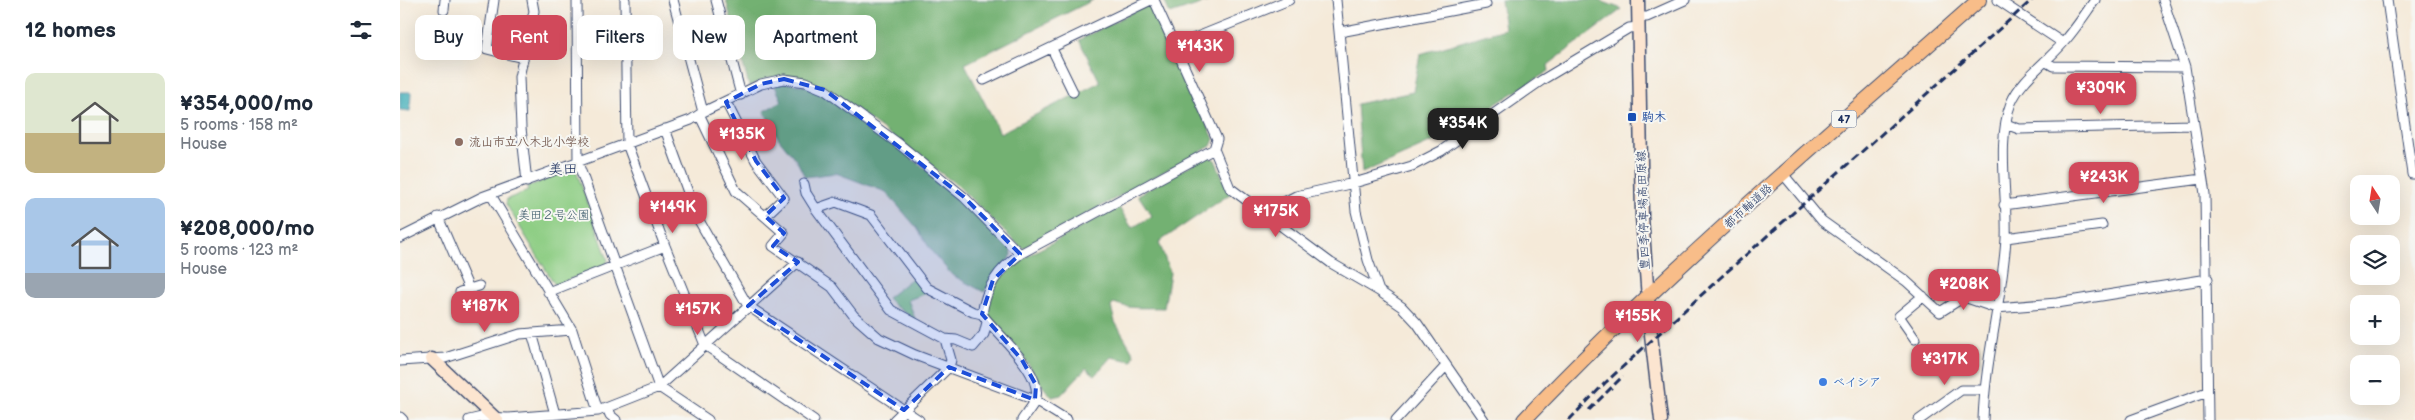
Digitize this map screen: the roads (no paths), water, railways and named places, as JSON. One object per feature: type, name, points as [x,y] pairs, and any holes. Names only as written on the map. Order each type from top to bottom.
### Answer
[{"type":"main road","name":"豊四季停車場高田原線","points":[[1638,0],[1642,217],[1647,297],[1661,420]]},
{"type":"main road","name":"都市軸道路","points":[[1524,420],[1566,375],[1647,297],[1979,0]]},
{"type":"main road","points":[[432,360],[496,419]]},
{"type":"street","points":[[492,15],[494,0]]},
{"type":"street","points":[[532,0],[533,15]]},
{"type":"street","points":[[577,0],[578,163],[659,387],[708,420]]},
{"type":"street","points":[[625,0],[627,144],[664,246],[705,345],[814,420]]},
{"type":"street","points":[[673,0],[701,114],[736,192],[784,234],[773,246],[832,288],[854,316],[879,338],[915,355],[1035,400],[1067,420]]},
{"type":"street","points":[[716,0],[741,95]]},
{"type":"street","points":[[984,80],[1153,0],[1217,139],[1214,149],[1230,188],[1331,263],[1402,307],[1417,323],[1481,419]]},
{"type":"street","points":[[1175,46],[1289,0]]},
{"type":"street","points":[[1336,0],[1356,211],[1368,260],[1379,291]]},
{"type":"street","points":[[1263,213],[1296,196],[1354,183],[1412,166],[1440,151],[1542,80],[1646,17],[1684,0]]},
{"type":"street","points":[[1998,0],[2063,43]]},
{"type":"street","points":[[1983,420],[1984,390],[2006,238],[2004,205],[2006,124],[2011,103],[2017,92],[2063,43],[2095,0]]},
{"type":"street","points":[[2163,0],[2185,67],[2205,194],[2208,279],[2208,420]]},
{"type":"street","points":[[2388,0],[2412,174],[2415,174]]},
{"type":"street","points":[[1340,32],[1486,4]]},
{"type":"street","points":[[492,16],[488,49],[492,50]]},
{"type":"street","points":[[1052,49],[1073,92]]},
{"type":"street","points":[[523,60],[520,77],[521,128],[526,182]]},
{"type":"street","points":[[2046,61],[2053,66],[2185,67]]},
{"type":"street","points":[[400,238],[438,218],[491,195],[665,129],[701,114],[761,84],[784,79],[806,82],[825,90],[899,144],[964,197],[1020,254]]},
{"type":"street","points":[[726,102],[756,161],[784,198],[765,216]]},
{"type":"street","points":[[2006,124],[2019,129],[2194,125]]},
{"type":"street","points":[[665,129],[698,217],[748,306],[919,420]]},
{"type":"street","points":[[804,184],[806,193],[816,209],[891,310],[945,339],[956,340],[973,347],[984,334],[984,300],[993,280],[1000,271],[1020,254],[1214,149]]},
{"type":"street","points":[[1783,174],[1822,221],[1906,281],[1940,312],[1964,297],[1996,308],[2056,303],[2208,279]]},
{"type":"street","points":[[2004,205],[2202,179]]},
{"type":"street","points":[[491,195],[572,330],[598,411]]},
{"type":"street","points":[[816,209],[836,202],[871,215],[927,288],[985,318],[1022,360],[1036,385],[1035,400],[1022,420]]},
{"type":"street","points":[[438,218],[469,289]]},
{"type":"street","points":[[2006,238],[2102,225]]},
{"type":"street","points":[[548,292],[664,246]]},
{"type":"street","points":[[469,420],[598,411],[659,387],[798,262]]},
{"type":"street","points":[[460,292],[479,286]]},
{"type":"street","points":[[1915,338],[1899,316],[1923,296]]},
{"type":"street","points":[[400,361],[432,360],[458,354],[520,334],[572,330]]},
{"type":"street","points":[[532,333],[555,414]]},
{"type":"street","points":[[894,420],[949,367],[951,360],[945,339]]},
{"type":"street","points":[[1396,420],[1446,366]]},
{"type":"street","points":[[1918,420],[1962,390],[1984,390]]},
{"type":"street","points":[[2131,420],[2207,392]]},
{"type":"street","points":[[607,408],[610,415],[616,420]]},
{"type":"street","points":[[400,417],[403,420]]},
{"type":"water","points":[[400,92],[411,92],[410,111],[400,110]]},
{"type":"railway","points":[[1569,420],[1605,383],[1720,278],[2032,0]]},
{"type":"railway","points":[[1589,410],[1623,376]]},
{"type":"place","name":"駒木","points":[[1632,117]]},
{"type":"place","name":"流山市立八木北小学校","points":[[459,142]]},
{"type":"place","name":"ベイシア","points":[[1823,382]]},
{"type":"district","name":"美田","points":[[563,169]]},
{"type":"park label","name":"美田２号公園","points":[[554,215]]}]
